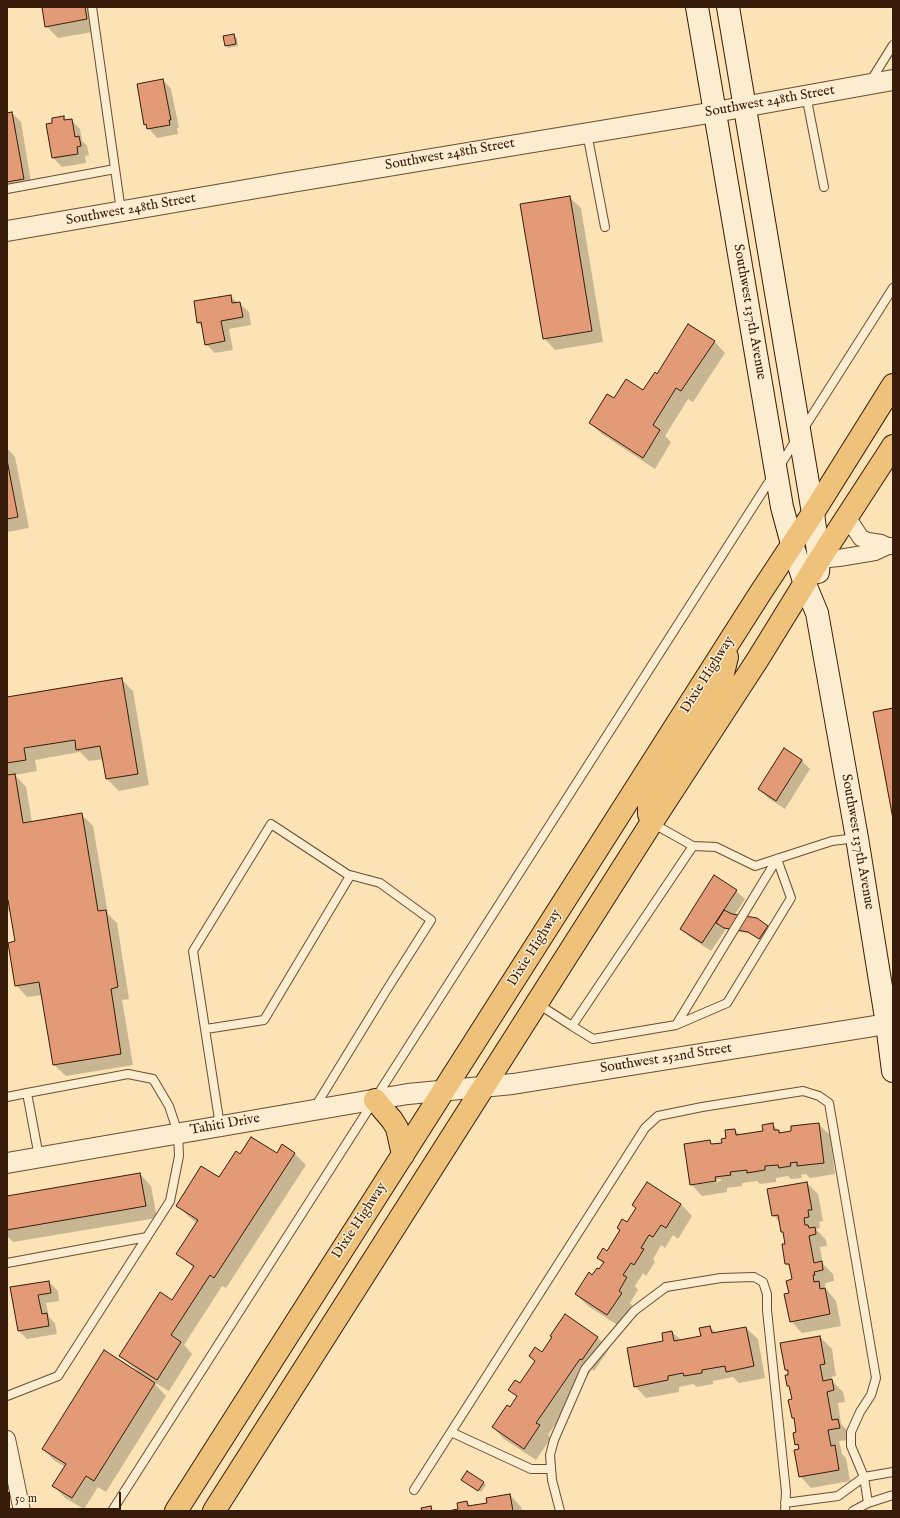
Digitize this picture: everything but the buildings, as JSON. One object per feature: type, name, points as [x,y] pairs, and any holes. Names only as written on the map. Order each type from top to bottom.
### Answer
[{"type":"highway","name":"Dixie Highway","points":[[176,1511],[731,638],[813,513],[893,385]]},
{"type":"highway","points":[[214,1511],[893,446]]},
{"type":"highway","points":[[652,822],[649,801],[654,789],[719,690],[731,638]]},
{"type":"highway","points":[[375,1100],[397,1128],[403,1155]]},
{"type":"main road","name":"Southwest 137th Avenue","points":[[696,7],[782,507],[792,544],[816,613],[889,1018],[893,1071]]},
{"type":"main road","name":"Southwest 137th Avenue","points":[[728,7],[813,513],[819,560],[816,613]]},
{"type":"street","name":"Southwest 248th Street","points":[[7,232],[586,132],[715,112],[893,80]]},
{"type":"street","points":[[847,517],[861,538],[890,546]]},
{"type":"street","points":[[819,560],[875,552],[890,546]]},
{"type":"street","name":"Southwest 252nd Street","points":[[444,1091],[513,1084],[889,1018]]},
{"type":"street","name":"Tahiti Drive","points":[[7,1162],[408,1094],[444,1091]]},
{"type":"street","points":[[7,1439],[22,1511]]},
{"type":"lane","points":[[92,7],[122,212]]},
{"type":"lane","points":[[868,84],[893,45]]},
{"type":"lane","points":[[806,95],[824,187]]},
{"type":"lane","points":[[586,132],[605,227]]},
{"type":"lane","points":[[7,189],[115,169]]},
{"type":"lane","points":[[112,1511],[893,288]]},
{"type":"lane","points":[[652,822],[693,846],[716,847],[755,866],[832,841],[857,838]]},
{"type":"lane","points":[[220,1126],[193,951],[271,824],[350,875],[380,883],[431,920],[314,1110]]},
{"type":"lane","points":[[572,1026],[693,846]]},
{"type":"lane","points":[[537,1004],[592,1039],[676,1025],[727,1003],[791,898],[777,858]]},
{"type":"lane","points":[[676,1025],[777,858]]},
{"type":"lane","points":[[206,1029],[264,1020],[350,875]]},
{"type":"lane","points":[[7,1097],[128,1074],[152,1079],[169,1106],[178,1133],[179,1156],[170,1201],[58,1376],[7,1396]]},
{"type":"lane","points":[[414,1490],[645,1128],[658,1116],[702,1107],[803,1091],[819,1096],[829,1103],[876,1378],[871,1395],[860,1412],[851,1432],[851,1446],[864,1477],[868,1503]]},
{"type":"lane","points":[[27,1093],[39,1157]]},
{"type":"lane","points":[[7,1263],[147,1237]]},
{"type":"lane","points":[[560,1511],[552,1480],[550,1455],[554,1440],[585,1369],[634,1311],[666,1287],[721,1278],[754,1277],[763,1282],[767,1294],[767,1310],[786,1492],[785,1507],[838,1496],[864,1477],[893,1472]]},
{"type":"lane","points":[[451,1432],[531,1469],[551,1469]]},
{"type":"lane","points":[[853,1511],[868,1503],[893,1495]]}]
